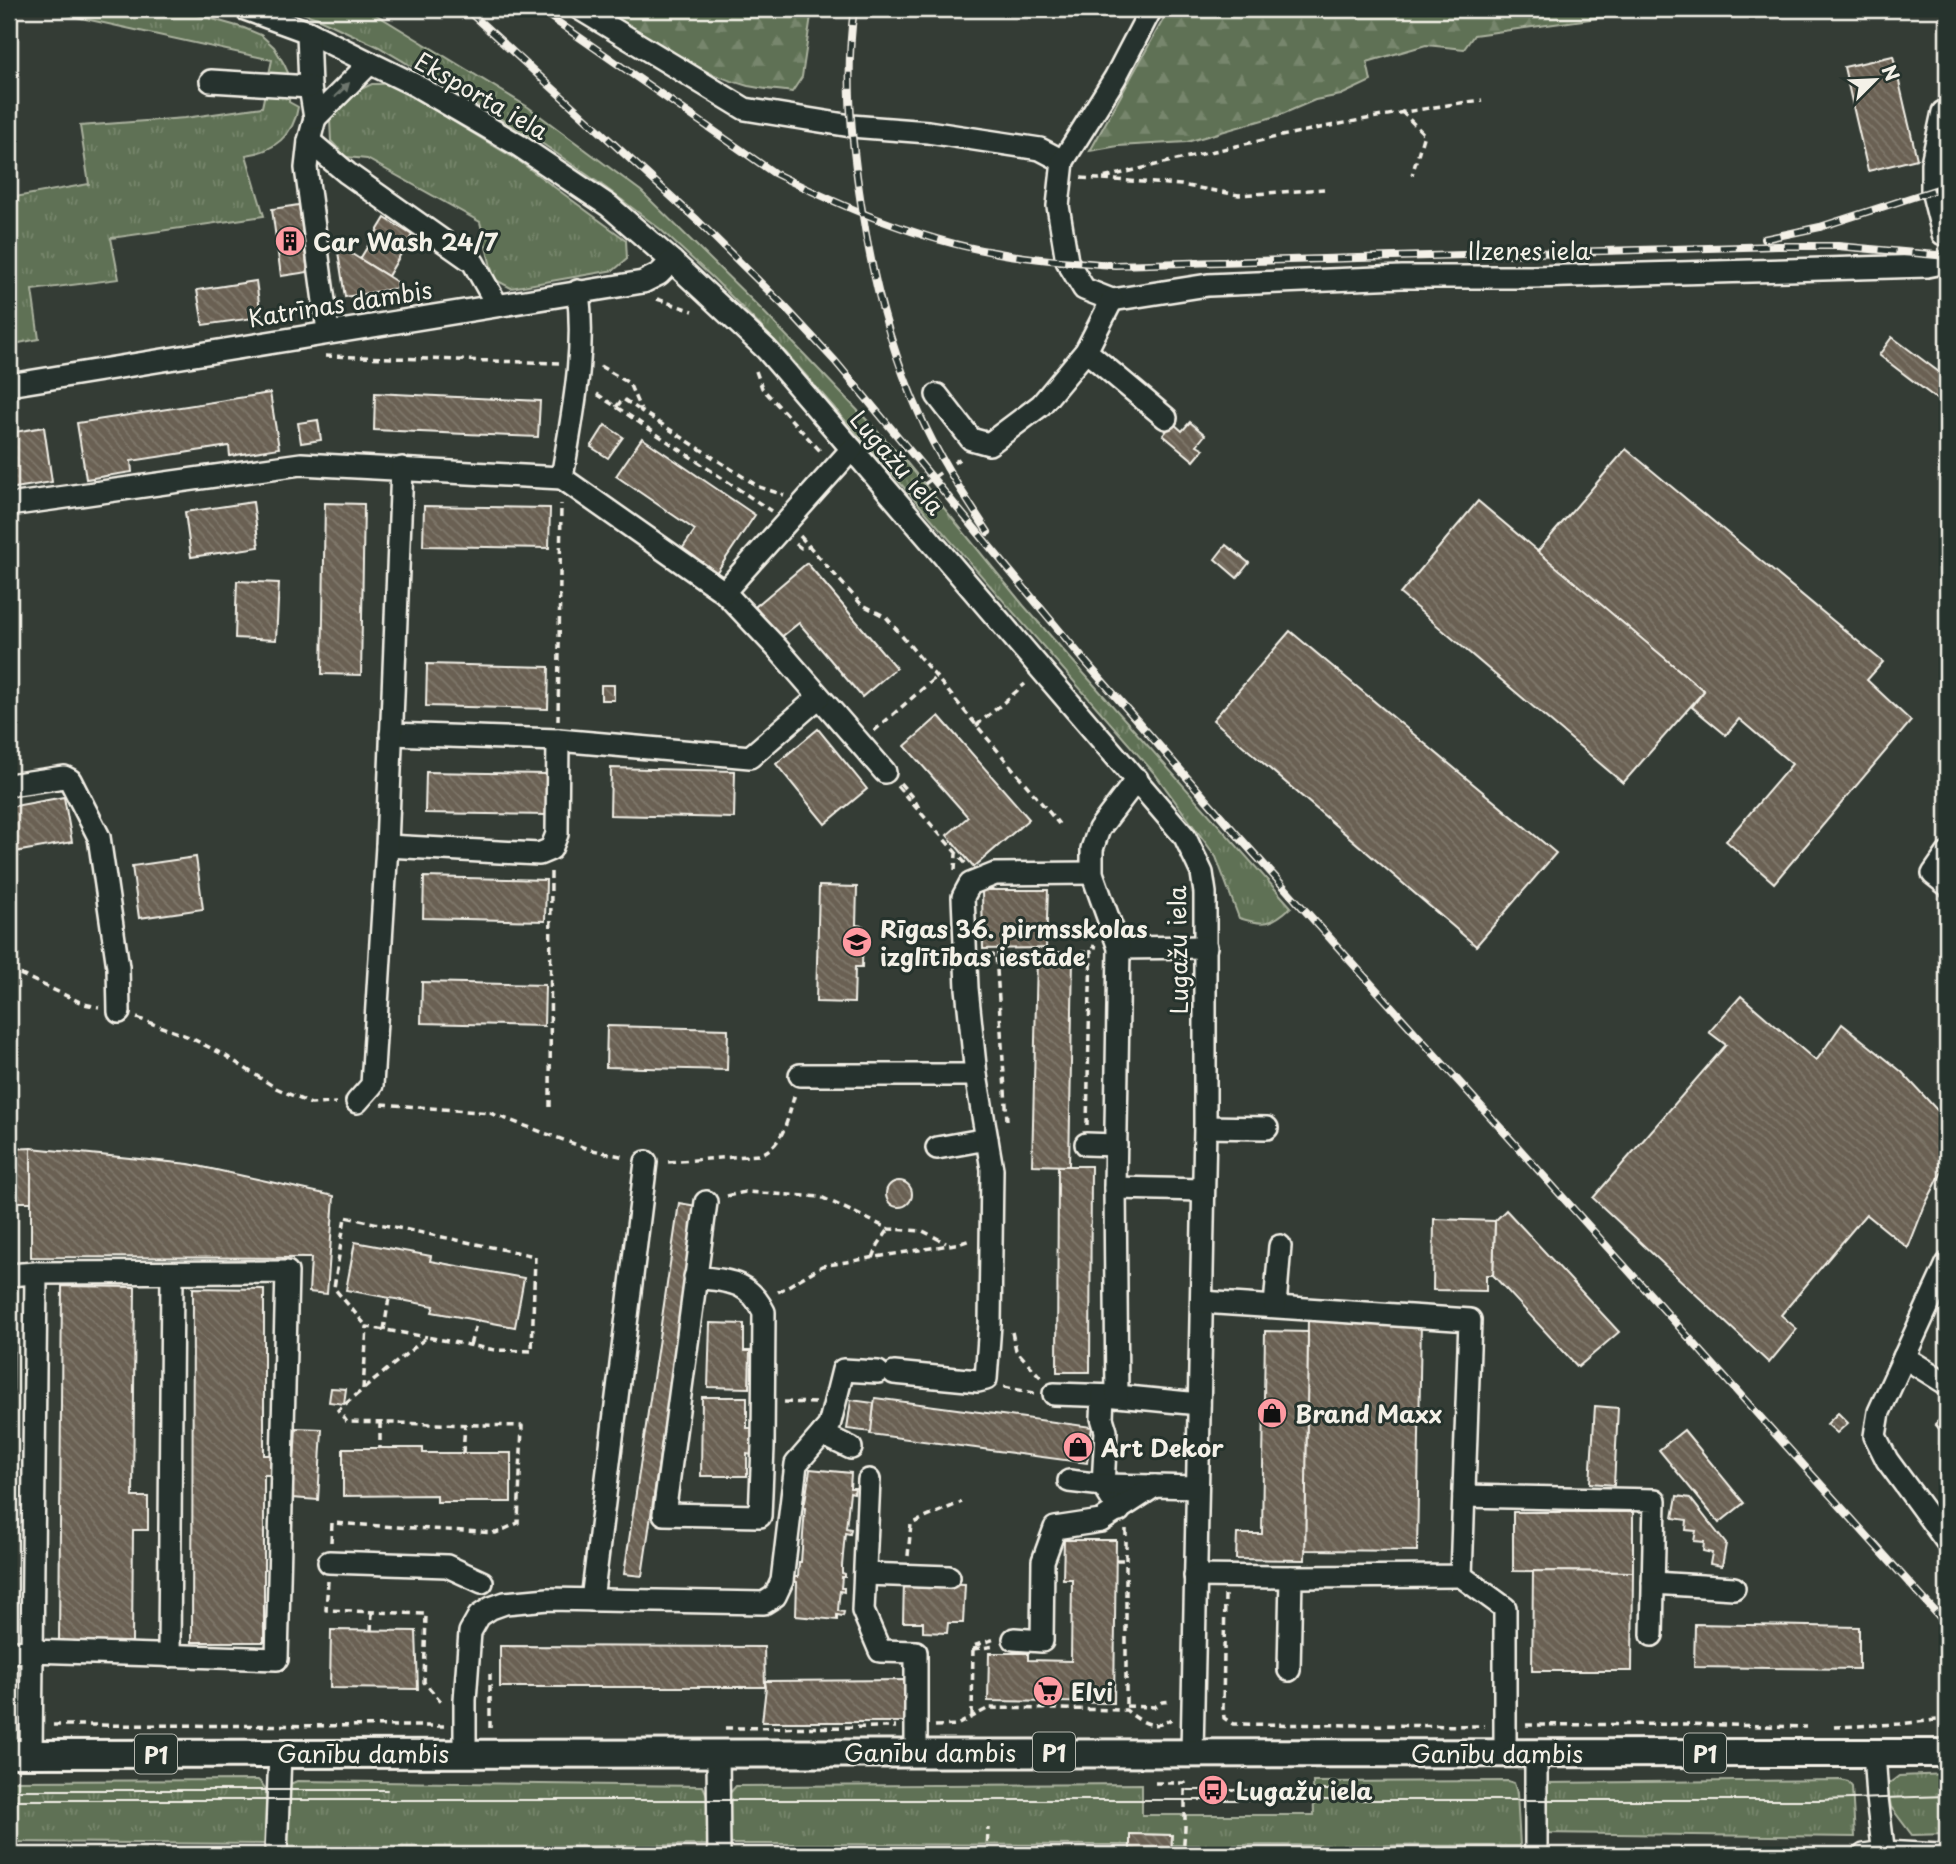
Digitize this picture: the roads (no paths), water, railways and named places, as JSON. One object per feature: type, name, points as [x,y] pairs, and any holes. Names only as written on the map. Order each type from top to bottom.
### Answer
[{"type":"main road","name":"Ganību dambis","points":[[1884,1752],[1947,1739]]},
{"type":"main road","name":"Ganību dambis","points":[[20,1754],[1947,1753]]},
{"type":"street","name":"Eksporta iela","points":[[245,9],[308,32],[426,92],[546,163],[608,206],[673,261]]},
{"type":"street","points":[[580,9],[745,109],[851,126],[928,132],[1040,149],[1062,169]]},
{"type":"street","points":[[937,395],[971,439],[989,444],[1041,405],[1086,351],[1112,300],[1084,289],[1067,261],[1058,205],[1062,169],[1151,9]]},
{"type":"street","points":[[308,32],[310,87],[315,118],[306,168],[328,331]]},
{"type":"street","points":[[315,118],[370,63]]},
{"type":"street","points":[[211,81],[310,87]]},
{"type":"street","points":[[1943,112],[1933,163],[1932,190],[1943,234],[1947,235]]},
{"type":"street","points":[[309,141],[347,173],[473,262],[497,304]]},
{"type":"street","name":"Katrīnas dambis","points":[[9,385],[328,331],[643,282],[659,274],[673,261]]},
{"type":"street","name":"Lugažu iela","points":[[673,261],[766,349],[1137,779],[1185,837],[1202,873],[1206,947],[1205,1127],[1192,1753]]},
{"type":"street","name":"Ilzenes iela","points":[[1112,300],[1208,285],[1402,277],[1533,277],[1914,267],[1947,262]]},
{"type":"street","points":[[562,478],[579,381],[578,291]]},
{"type":"street","points":[[1086,351],[1167,418]]},
{"type":"street","points":[[724,592],[852,449]]},
{"type":"street","points":[[9,505],[301,464],[562,478],[724,592],[883,769]]},
{"type":"street","points":[[357,1102],[372,1085],[387,846],[402,468]]},
{"type":"street","points":[[391,734],[558,740],[750,757],[819,697]]},
{"type":"street","points":[[387,846],[539,853],[551,849],[557,834],[558,740]]},
{"type":"street","points":[[9,785],[64,777],[70,780],[99,837],[118,967],[119,1012]]},
{"type":"street","points":[[1119,1511],[1103,1485],[1106,1431],[1102,1418],[1110,1396],[1119,948],[1092,873],[1092,849],[1099,829],[1137,779]]},
{"type":"street","points":[[1947,854],[1933,874],[1947,885]]},
{"type":"street","points":[[465,1753],[471,1632],[479,1616],[505,1603],[548,1599],[764,1603],[775,1596],[782,1581],[796,1464],[829,1426],[843,1370],[978,1381],[986,1379],[990,1324],[992,1169],[976,1075],[967,988],[963,897],[970,884],[966,881],[995,874],[1092,873]]},
{"type":"street","points":[[1119,948],[1206,947]]},
{"type":"street","points":[[800,1075],[976,1075]]},
{"type":"street","points":[[1205,1127],[1267,1128]]},
{"type":"street","points":[[937,1148],[987,1139]]},
{"type":"street","points":[[1086,1144],[1116,1145]]},
{"type":"street","points":[[592,1600],[646,1162]]},
{"type":"street","points":[[1115,1188],[1203,1190]]},
{"type":"street","points":[[695,1277],[732,1282],[745,1287],[756,1297],[764,1312],[760,1516],[664,1514],[695,1277],[706,1202]]},
{"type":"street","points":[[1275,1306],[1280,1246]]},
{"type":"street","points":[[1947,1264],[1879,1412],[1875,1436],[1887,1460],[1947,1542]]},
{"type":"street","points":[[9,1275],[287,1272],[277,1659],[31,1651],[9,1653]]},
{"type":"street","points":[[20,1754],[31,1651],[36,1273]]},
{"type":"street","points":[[169,1656],[172,1273]]},
{"type":"street","points":[[1202,1302],[1471,1320],[1461,1576]]},
{"type":"street","points":[[1904,1357],[1947,1384]]},
{"type":"street","points":[[1043,1393],[1199,1404]]},
{"type":"street","points":[[822,1434],[851,1448]]},
{"type":"street","points":[[763,1447],[796,1464]]},
{"type":"street","points":[[869,1480],[863,1611],[880,1651],[916,1652],[916,1752]]},
{"type":"street","points":[[1069,1481],[1103,1485],[1197,1487]]},
{"type":"street","points":[[1014,1639],[1042,1641],[1042,1561],[1055,1528],[1101,1521],[1155,1486]]},
{"type":"street","points":[[1464,1496],[1655,1500],[1652,1635]]},
{"type":"street","points":[[329,1562],[447,1566],[482,1582]]},
{"type":"street","points":[[865,1574],[948,1577]]},
{"type":"street","points":[[1195,1576],[1461,1576],[1504,1608],[1505,1753]]},
{"type":"street","points":[[1289,1670],[1291,1577]]},
{"type":"street","points":[[1653,1583],[1734,1588]]},
{"type":"street","points":[[1884,1752],[1877,1798],[1878,1854],[1939,1855]]},
{"type":"street","points":[[718,1753],[719,1855]]},
{"type":"street","points":[[1536,1753],[1536,1855]]},
{"type":"street","points":[[276,1855],[280,1754]]},
{"type":"tram line","points":[[9,1790],[387,1790]]},
{"type":"tram line","points":[[1188,1790],[1363,1790]]},
{"type":"tram line","points":[[9,1800],[1820,1800],[1947,1796]]},
{"type":"railway","points":[[466,9],[697,220],[835,361],[1084,660],[1240,838],[1947,1625]]},
{"type":"railway","points":[[539,9],[774,173],[854,210],[909,230],[936,239],[1008,255],[1115,265],[1778,246],[1838,246],[1947,256]]},
{"type":"railway","points":[[854,9],[850,58],[852,131],[857,180],[876,285],[908,388],[926,429],[988,532]]},
{"type":"railway","points":[[1764,239],[1820,227],[1947,186]]},
{"type":"place","name":"Car Wash 24/7","points":[[290,241]]},
{"type":"place","name":"Rīgas 36. pirmsskolas izglītības iestāde","points":[[857,942]]},
{"type":"place","name":"Brand Maxx","points":[[1272,1413]]},
{"type":"place","name":"Art Dekor","points":[[1078,1447]]},
{"type":"place","name":"Elvi","points":[[1048,1691]]},
{"type":"place","name":"Lugažu iela","points":[[1213,1790]]}]
